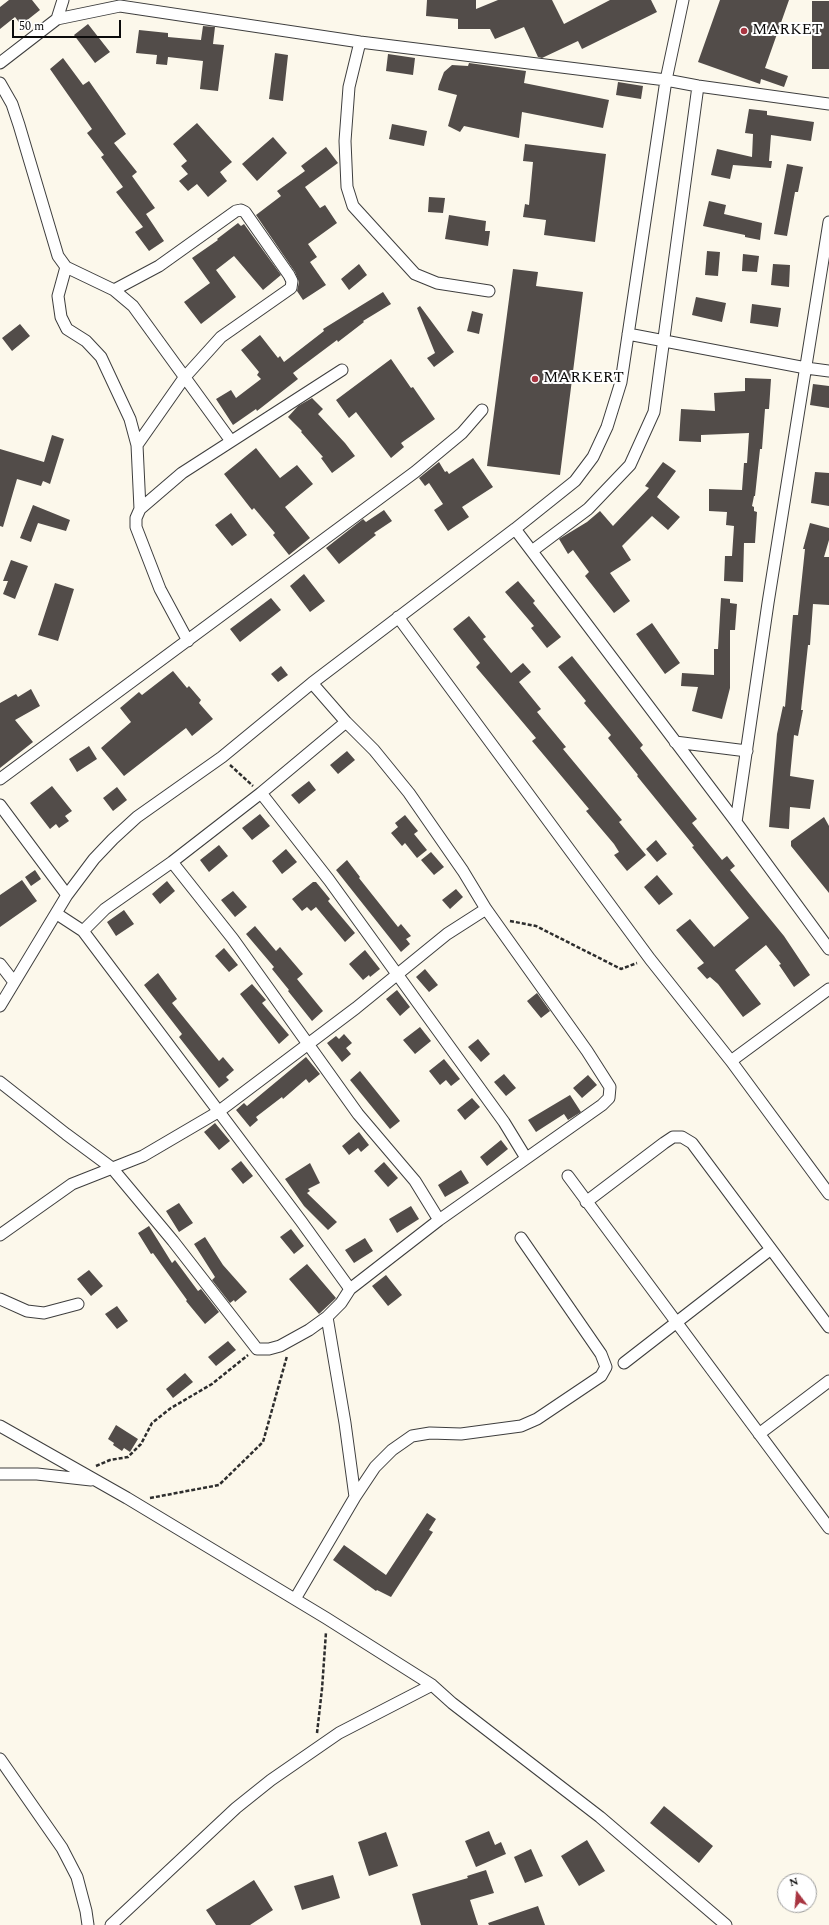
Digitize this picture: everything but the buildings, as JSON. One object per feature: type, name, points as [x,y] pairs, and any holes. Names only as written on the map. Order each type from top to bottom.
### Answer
[{"type":"street","points":[[57,19],[63,0]]},
{"type":"street","points":[[0,1006],[57,914],[67,895],[94,859],[137,817],[222,757],[312,683],[515,529],[575,481],[593,457],[607,427],[621,382],[666,80],[684,0]]},
{"type":"street","points":[[0,63],[57,19],[118,3],[360,42],[666,80],[698,86],[829,104]]},
{"type":"street","points":[[360,42],[349,87],[345,141],[347,186],[353,206],[415,274],[437,282],[489,291]]},
{"type":"street","points":[[0,83],[14,111],[58,256],[66,268],[114,290],[138,313],[231,441]]},
{"type":"street","points":[[532,550],[588,509],[630,465],[654,412],[665,340],[698,86]]},
{"type":"street","points":[[114,290],[159,266],[236,211],[241,210],[245,212],[289,274],[292,281],[291,288],[221,337],[184,378],[137,446]]},
{"type":"street","points":[[736,822],[768,603],[829,222]]},
{"type":"street","points":[[66,268],[58,296],[61,317],[67,328],[86,341],[101,357],[130,420],[137,446],[140,509]]},
{"type":"street","points":[[628,334],[806,368],[829,371]]},
{"type":"street","points":[[188,641],[160,589],[136,527],[136,518],[140,509],[182,473],[342,370]]},
{"type":"street","points":[[0,780],[415,472],[462,433],[482,410]]},
{"type":"street","points":[[515,529],[736,822],[829,949]]},
{"type":"street","points":[[398,617],[650,959],[731,1061],[829,1194]]},
{"type":"street","points":[[0,1082],[112,1168],[172,1241],[256,1349],[269,1349],[292,1341],[328,1317],[341,1303],[350,1289],[439,1220],[602,1105],[609,1098],[610,1086],[496,921],[486,909],[463,871],[408,793],[374,750],[346,722],[312,683]]},
{"type":"street","points":[[83,931],[104,908],[172,862],[261,793],[346,722]]},
{"type":"street","points":[[675,742],[747,751]]},
{"type":"street","points":[[261,793],[330,880],[396,975],[499,1116],[526,1158]]},
{"type":"street","points":[[0,806],[67,895]]},
{"type":"street","points":[[172,862],[233,939],[358,1114],[415,1181],[439,1220]]},
{"type":"street","points":[[0,1235],[72,1184],[143,1156],[218,1112],[307,1043],[356,1008],[447,934],[486,909]]},
{"type":"street","points":[[57,914],[83,931],[301,1221],[350,1289]]},
{"type":"street","points":[[0,964],[14,982]]},
{"type":"street","points":[[731,1061],[829,989]]},
{"type":"street","points":[[586,1202],[664,1143],[673,1138],[682,1137],[692,1143],[829,1327]]},
{"type":"street","points":[[568,1176],[829,1528]]},
{"type":"street","points":[[295,1599],[355,1497],[375,1467],[392,1450],[412,1436],[430,1433],[461,1434],[521,1426],[537,1419],[601,1376],[606,1367],[601,1354],[521,1238]]},
{"type":"street","points":[[624,1362],[771,1249]]},
{"type":"street","points":[[0,1299],[27,1311],[44,1313],[78,1304]]},
{"type":"street","points":[[328,1317],[346,1423],[355,1497]]},
{"type":"street","points":[[759,1434],[829,1381]]},
{"type":"street","points":[[0,1426],[132,1501],[326,1618],[432,1685],[452,1703],[600,1818],[726,1925]]},
{"type":"street","points":[[0,1474],[37,1474],[96,1481]]},
{"type":"street","points":[[111,1925],[236,1808],[271,1780],[339,1733],[432,1685]]},
{"type":"street","points":[[0,1759],[62,1848],[78,1877],[88,1925]]},
{"type":"path","points":[[222,757],[261,793]]},
{"type":"path","points":[[496,921],[520,922],[536,926],[621,969],[650,959]]},
{"type":"path","points":[[132,1501],[220,1485],[263,1442],[292,1341]]},
{"type":"path","points":[[82,1473],[110,1460],[128,1457],[140,1444],[152,1423],[171,1408],[212,1384],[256,1349]]},
{"type":"path","points":[[315,1749],[322,1689],[326,1618]]},
{"type":"place","name":"MARKET","points":[[744,31]]},
{"type":"place","name":"MARKERT","points":[[535,379]]}]
